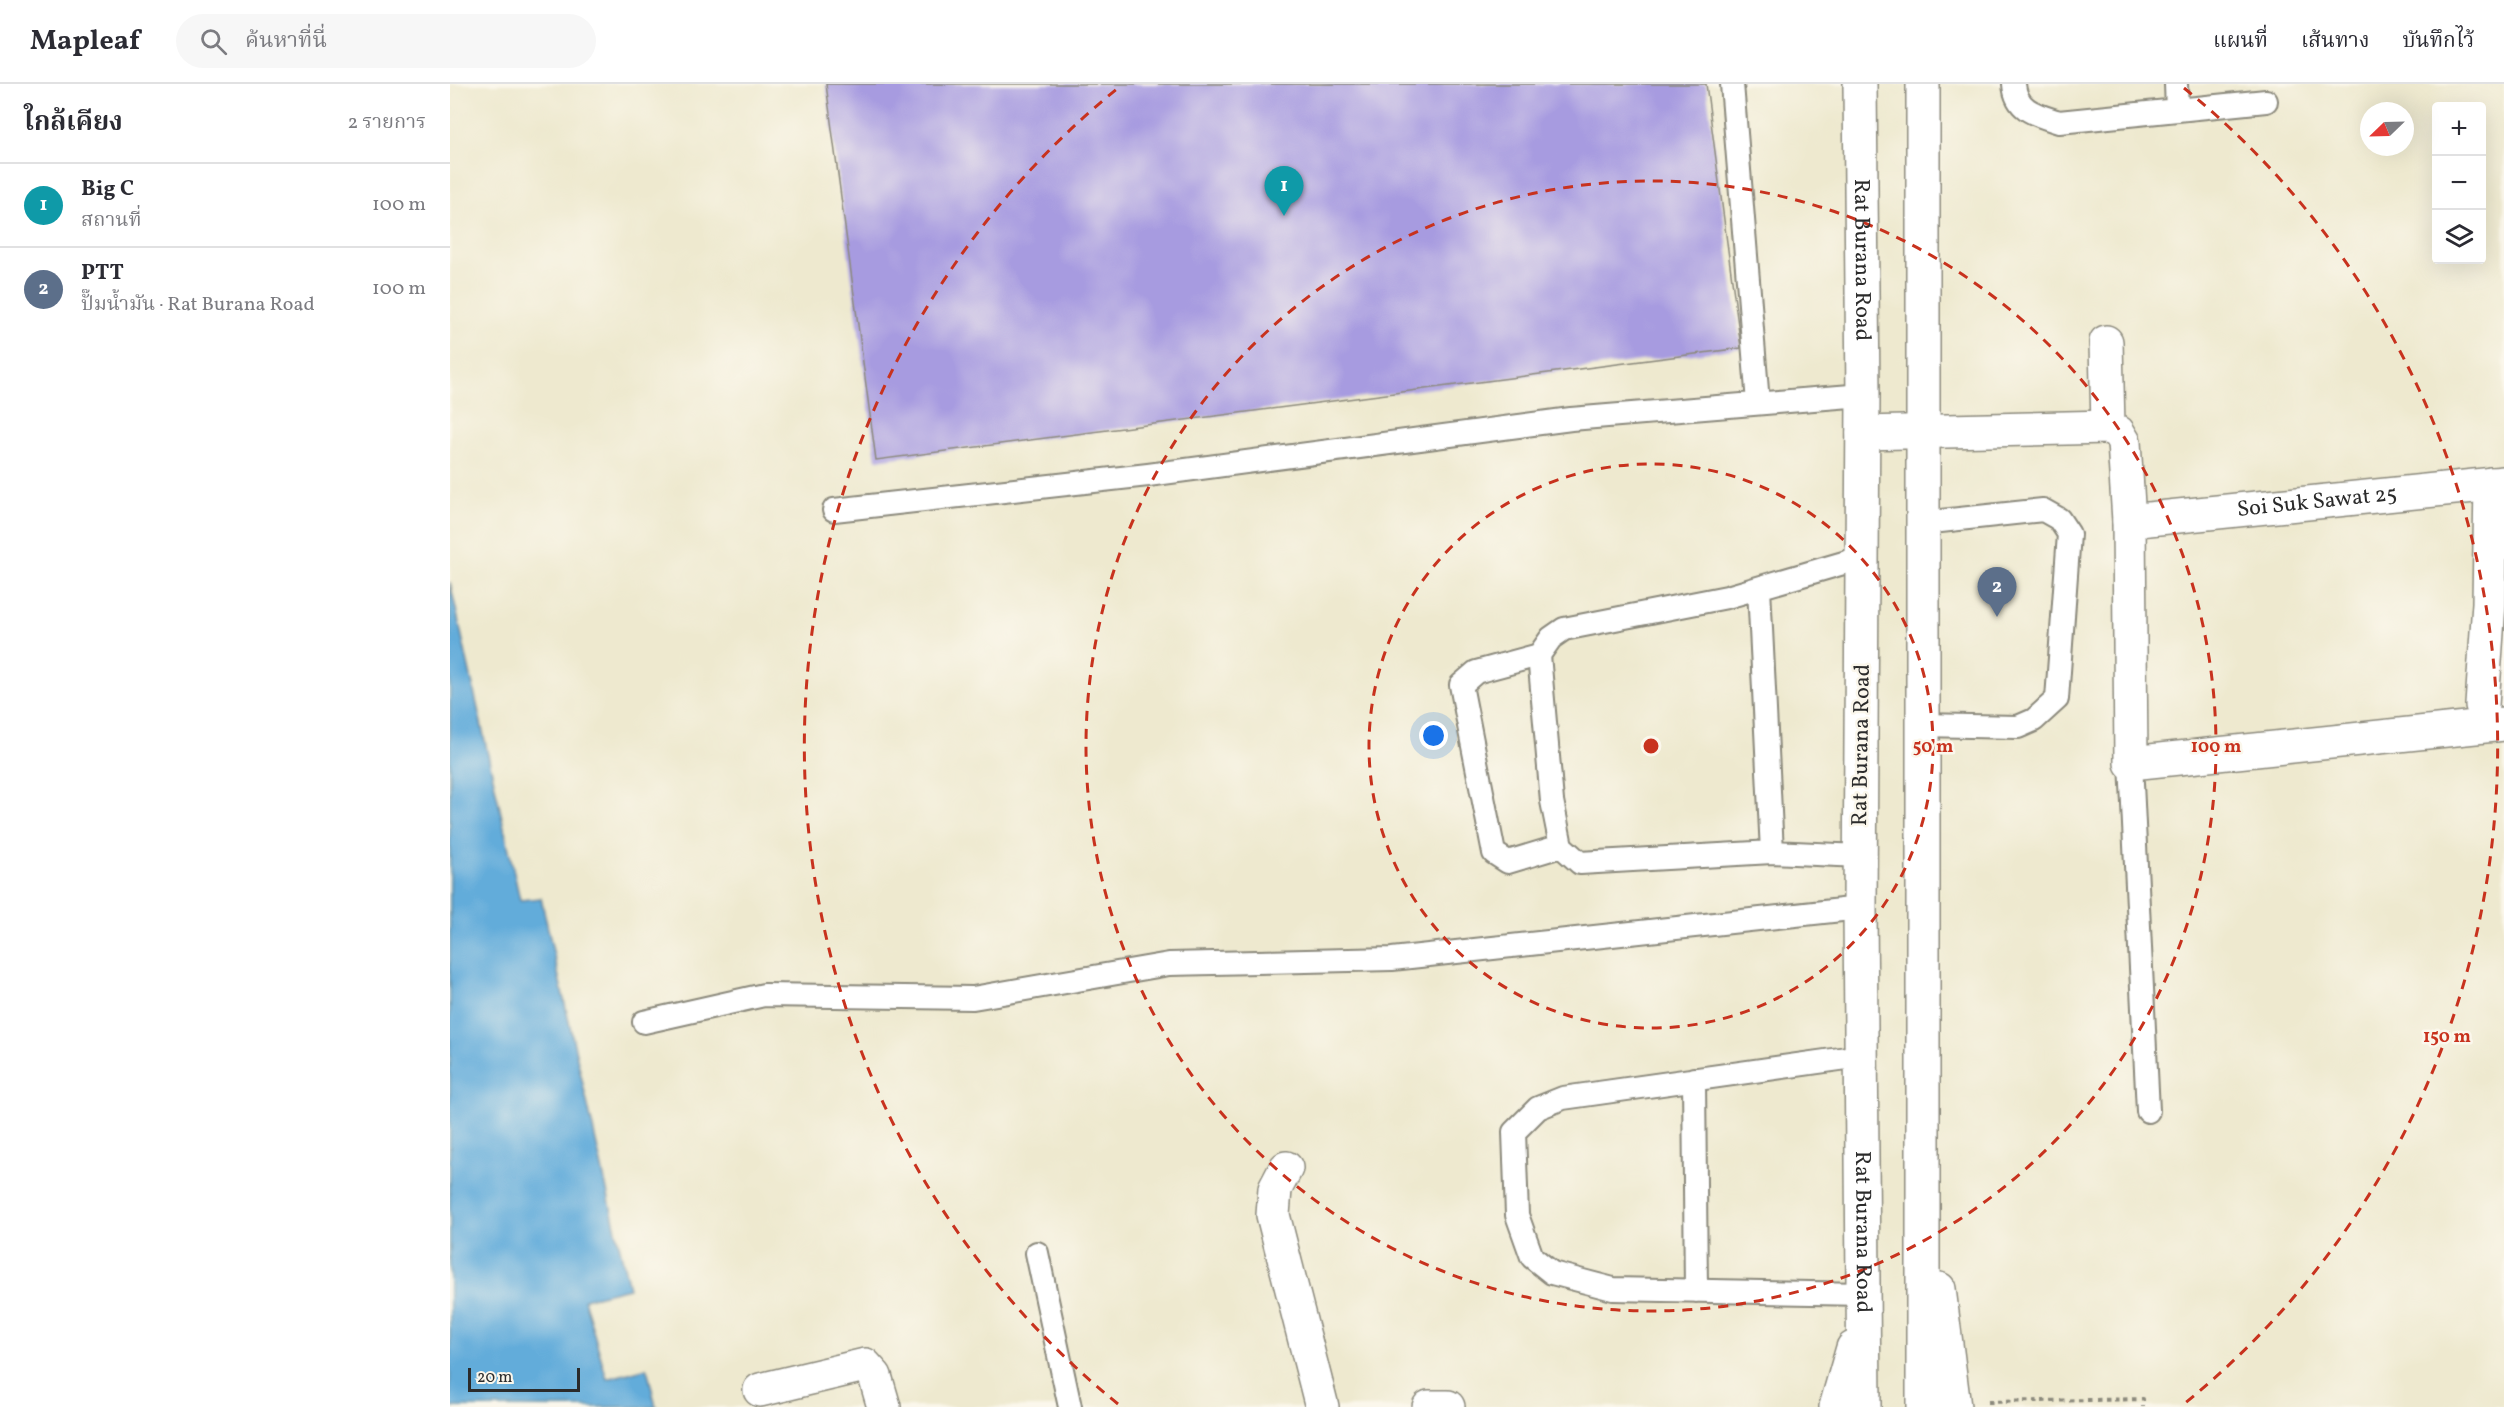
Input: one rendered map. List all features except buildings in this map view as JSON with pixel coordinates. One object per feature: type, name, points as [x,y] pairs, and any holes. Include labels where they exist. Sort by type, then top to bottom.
[{"type":"main road","name":"Rat Burana Road","points":[[1860,84],[1864,557],[1860,856],[1864,1407]]},
{"type":"main road","points":[[1923,84],[1922,1178],[1944,1405]]},
{"type":"main road","points":[[2106,342],[2108,427]]},
{"type":"main road","points":[[1863,433],[2108,427],[2118,432],[2124,442],[2129,521],[2131,763],[2493,714],[2498,483]]},
{"type":"main road","name":"Soi Suk Sawat 25","points":[[2129,521],[2498,483]]},
{"type":"main road","points":[[1286,1168],[1275,1189],[1273,1215],[1322,1407]]},
{"type":"main road","points":[[1836,1407],[1864,1305]]},
{"type":"main road","points":[[760,1389],[865,1365],[875,1376],[884,1407]]},
{"type":"main road","points":[[1429,1407],[1448,1407]]},
{"type":"lane","points":[[1732,84],[1758,403]]},
{"type":"lane","points":[[2014,84],[2015,98],[2027,112],[2059,122],[2266,101]]},
{"type":"lane","points":[[2176,84],[2177,110]]},
{"type":"lane","points":[[834,510],[1148,475],[1571,419],[1863,395]]},
{"type":"lane","points":[[1922,523],[2043,510],[2059,519],[2069,534],[2057,699],[2034,720],[2018,727],[1922,725]]},
{"type":"lane","points":[[1561,846],[1508,862],[1494,854],[1461,686],[1476,672],[1539,655],[1551,638],[1564,629],[1727,597],[1864,557]]},
{"type":"lane","points":[[1759,588],[1772,852]]},
{"type":"lane","points":[[1539,655],[1552,801],[1561,846],[1580,863],[1772,852],[1860,856]]},
{"type":"lane","points":[[2131,763],[2148,1111]]},
{"type":"lane","points":[[644,1022],[764,995],[973,998],[1168,964],[1392,959],[1860,908]]},
{"type":"lane","points":[[1861,1056],[1563,1098],[1538,1108],[1514,1132],[1517,1215],[1532,1257],[1552,1274],[1613,1289],[1696,1291],[1864,1305]]},
{"type":"lane","points":[[1694,1079],[1696,1291]]},
{"type":"lane","points":[[1037,1253],[1070,1407]]},
{"type":"path","points":[[1944,1405],[2142,1399],[2143,1407]]},
{"type":"water","points":[[450,582],[520,900],[541,898],[629,1288],[584,1299],[607,1379],[647,1368],[656,1407],[450,1407]]},
{"type":"place","name":"Big C","points":[[1284,216]]},
{"type":"place","name":"PTT","points":[[1997,617]]}]
